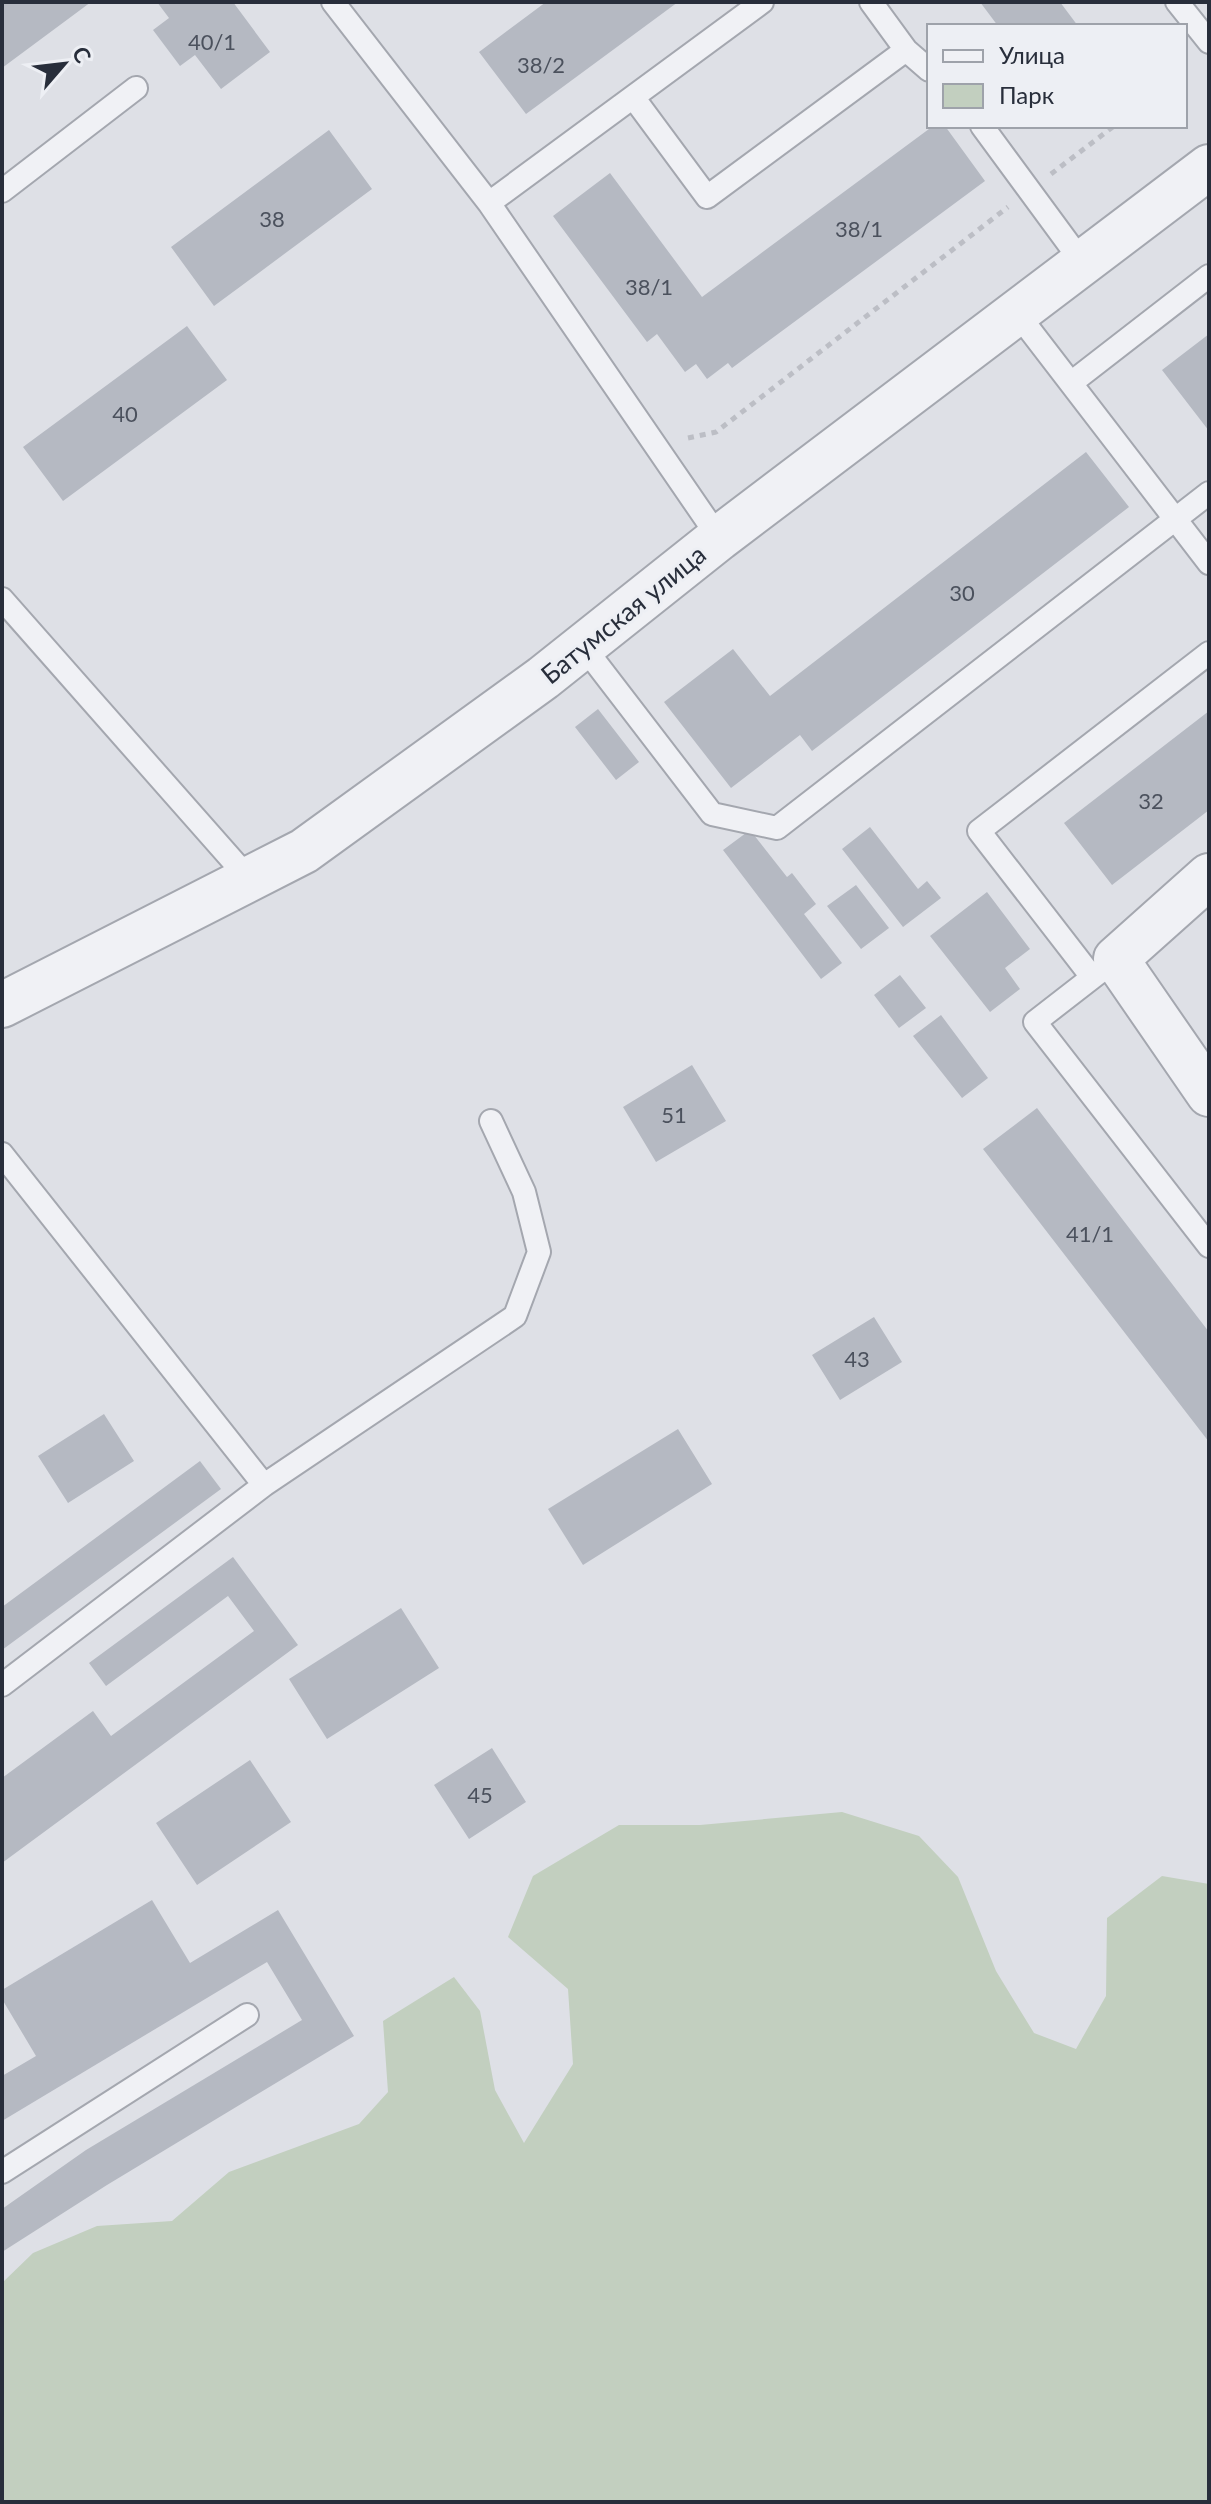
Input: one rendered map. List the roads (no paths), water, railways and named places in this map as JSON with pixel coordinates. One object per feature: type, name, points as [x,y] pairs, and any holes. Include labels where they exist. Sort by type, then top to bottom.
[{"type":"street","name":"Батумская улица","points":[[2,1005],[304,851],[543,678],[719,538],[1209,167]]},
{"type":"street","points":[[1209,876],[1104,968],[1209,1094]]},
{"type":"lane","points":[[333,2],[489,203],[719,538]]},
{"type":"lane","points":[[489,203],[762,2]]},
{"type":"lane","points":[[871,2],[906,50],[927,68]]},
{"type":"lane","points":[[1177,2],[1209,42]]},
{"type":"lane","points":[[633,97],[707,197],[906,50]]},
{"type":"lane","points":[[2,191],[136,88]]},
{"type":"lane","points":[[983,128],[1082,262]]},
{"type":"lane","points":[[1071,383],[1209,276]]},
{"type":"lane","points":[[1016,312],[1209,563]]},
{"type":"lane","points":[[583,646],[712,814],[777,828],[1209,493]]},
{"type":"lane","points":[[2,599],[249,879]]},
{"type":"lane","points":[[1209,653],[979,831],[1104,968],[1035,1022],[1209,1246]]},
{"type":"lane","points":[[2,1685],[264,1485],[515,1316],[539,1252],[524,1192],[491,1121]]},
{"type":"lane","points":[[2,1154],[264,1485]]},
{"type":"lane","points":[[2,2172],[247,2015]]}]
